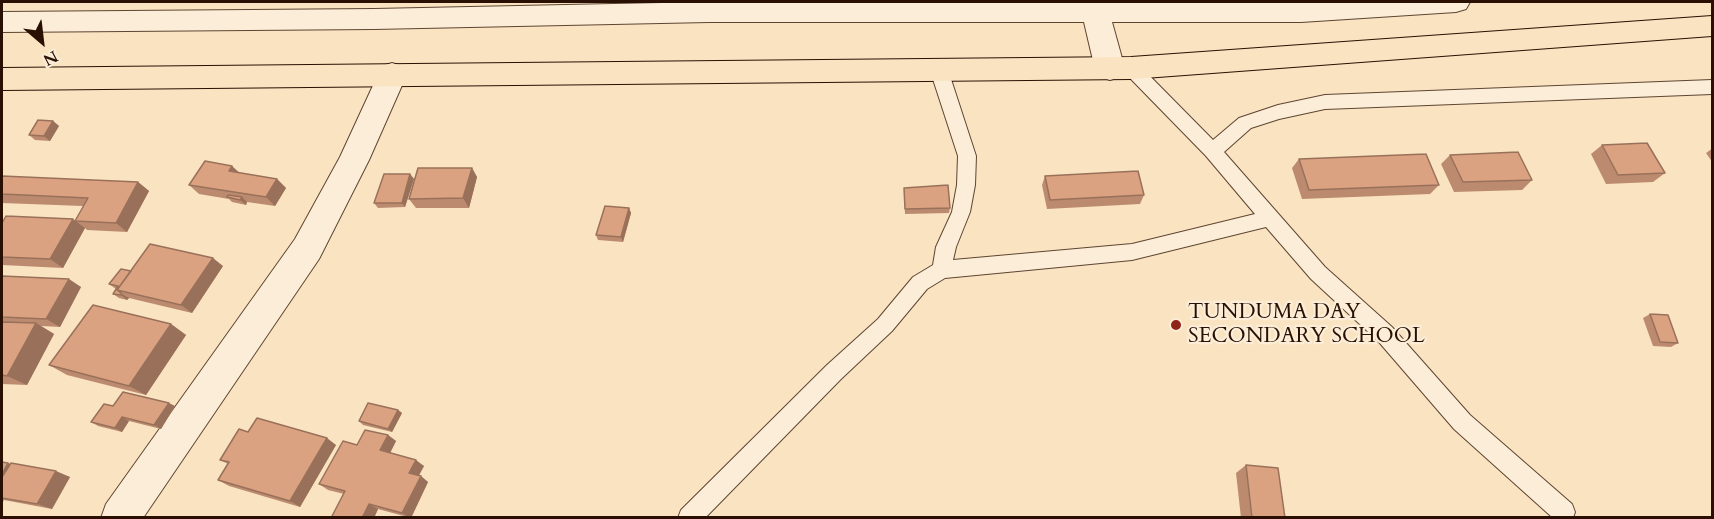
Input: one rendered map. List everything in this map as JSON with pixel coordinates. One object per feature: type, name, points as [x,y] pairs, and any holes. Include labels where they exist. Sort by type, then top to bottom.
[{"type":"highway","points":[[2,79],[1120,69],[1713,26]]},
{"type":"street","points":[[2,22],[374,10],[668,7],[1088,9],[1299,7],[1456,2]]},
{"type":"street","points":[[1088,9],[1120,69]]},
{"type":"street","points":[[120,518],[307,249],[354,160],[392,74]]},
{"type":"lane","points":[[1120,69],[1212,151],[1318,273],[1385,334],[1462,422],[1564,512]]},
{"type":"lane","points":[[939,70],[967,156],[966,186],[961,212],[946,247],[942,270]]},
{"type":"lane","points":[[1212,151],[1245,123],[1278,112],[1325,102],[1713,87]]},
{"type":"lane","points":[[688,518],[809,396],[885,325],[920,283],[942,270],[1132,252],[1270,218]]},
{"type":"building","points":[[38,120],[53,121],[44,136],[29,135]]},
{"type":"building","points":[[1647,143],[1665,173],[1618,175],[1602,145]]},
{"type":"building","points":[[1518,152],[1532,180],[1463,182],[1450,155]]},
{"type":"building","points":[[1426,154],[1439,185],[1309,190],[1299,159]]},
{"type":"building","points":[[205,161],[232,166],[229,171],[277,179],[266,197],[189,185]]},
{"type":"building","points":[[418,168],[472,168],[463,198],[409,199]]},
{"type":"building","points":[[1138,171],[1144,195],[1050,200],[1045,176]]},
{"type":"building","points":[[384,174],[410,174],[402,203],[374,203]]},
{"type":"building","points":[[2,176],[138,182],[116,223],[75,221],[88,198],[2,194]]},
{"type":"building","points":[[948,185],[950,208],[905,209],[904,188]]},
{"type":"building","points":[[228,195],[242,197],[240,200],[227,197]]},
{"type":"building","points":[[605,206],[629,208],[621,237],[596,235]]},
{"type":"building","points":[[6,216],[73,219],[50,259],[2,257],[2,223]]},
{"type":"building","points":[[150,244],[213,258],[181,305],[117,290]]},
{"type":"building","points":[[121,269],[131,271],[117,290],[122,294],[113,294],[118,286],[109,284]]},
{"type":"building","points":[[2,276],[69,279],[46,319],[2,317]]},
{"type":"building","points":[[93,305],[171,324],[129,386],[49,365]]},
{"type":"building","points":[[1650,314],[1668,315],[1678,343],[1660,342]]},
{"type":"building","points":[[2,322],[36,323],[7,376],[2,375]]},
{"type":"building","points":[[123,392],[169,403],[154,425],[122,417],[115,428],[91,422],[104,404],[113,406]]},
{"type":"building","points":[[368,403],[398,410],[388,429],[359,421]]},
{"type":"building","points":[[257,418],[327,438],[290,501],[218,480],[229,462],[220,460],[239,429],[248,432]]},
{"type":"building","points":[[365,430],[388,435],[380,450],[416,460],[409,473],[421,476],[402,513],[369,504],[362,518],[331,518],[345,491],[319,484],[343,441],[357,445]]},
{"type":"building","points":[[2,462],[8,463],[2,474]]},
{"type":"building","points":[[11,463],[56,471],[37,504],[2,498],[2,477]]},
{"type":"building","points":[[1246,465],[1278,468],[1285,518],[1252,518]]},
{"type":"place","name":"TUNDUMA DAY SECONDARY SCHOOL","points":[[1176,325]]}]
